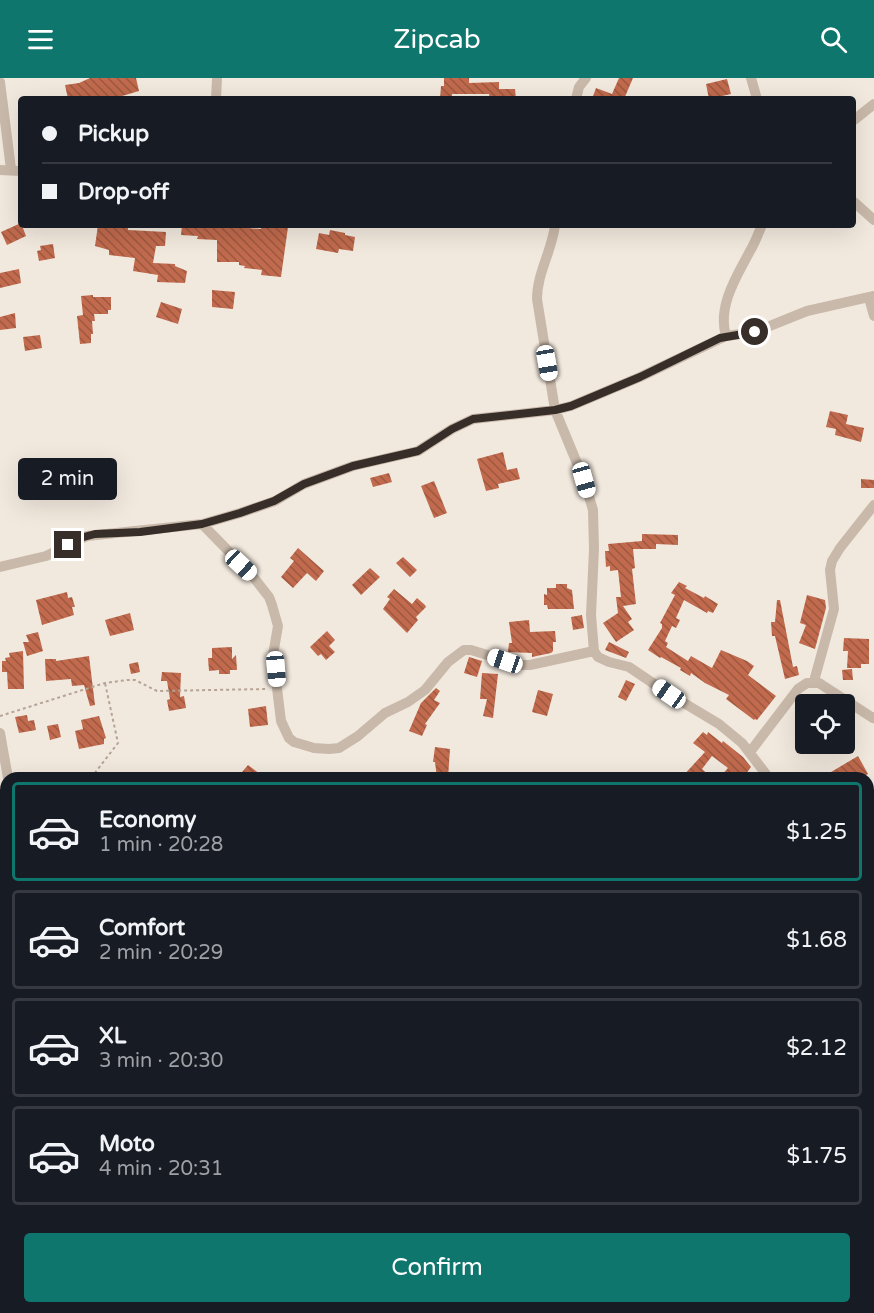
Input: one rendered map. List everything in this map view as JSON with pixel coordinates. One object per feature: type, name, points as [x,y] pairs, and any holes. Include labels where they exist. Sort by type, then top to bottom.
[{"type":"street","points":[[216,96],[217,78]]},
{"type":"street","points":[[577,96],[579,87],[586,78]]},
{"type":"street","points":[[751,78],[756,96]]},
{"type":"street","points":[[0,82],[11,170]]},
{"type":"street","points":[[856,118],[874,104]]},
{"type":"street","points":[[856,204],[874,220]]},
{"type":"street","points":[[555,228],[537,285],[537,299],[555,410],[584,480],[593,510],[591,615],[594,651],[598,657],[633,669],[669,694],[720,724],[742,743],[765,772]]},
{"type":"street","points":[[726,336],[723,325],[727,301],[743,262],[761,228]]},
{"type":"street","points":[[0,567],[46,556],[87,536],[202,524],[274,501],[304,484],[353,466],[418,451],[452,429],[473,419],[555,410],[571,406],[640,377],[726,336],[755,332],[807,311],[871,297],[874,316]]},
{"type":"street","points":[[814,681],[832,617],[834,603],[830,570],[832,561],[874,505]]},
{"type":"street","points":[[202,524],[251,574],[269,597],[278,626],[273,655],[281,721],[289,738],[314,748],[339,748],[358,736],[385,713],[408,702],[425,690],[448,662],[464,651],[480,652],[520,665],[530,665],[594,651]]},
{"type":"street","points":[[750,752],[798,689],[814,681],[874,717]]},
{"type":"street","points":[[0,733],[7,772]]},
{"type":"path","points":[[0,716],[105,683],[135,680],[157,691],[278,689]]},
{"type":"path","points":[[96,772],[118,742],[105,683]]},
{"type":"building","points":[[90,78],[136,78],[139,91],[122,96],[67,96],[65,85],[79,83]]},
{"type":"building","points":[[444,78],[469,78],[469,83],[499,82],[499,89],[515,89],[516,96],[452,94],[452,96],[440,96],[441,86],[444,86]]},
{"type":"building","points":[[619,78],[633,78],[625,96],[593,96],[596,88],[612,94]]},
{"type":"building","points":[[727,79],[731,94],[708,96],[706,84]]},
{"type":"building","points":[[18,224],[18,228],[23,228],[26,236],[7,245],[1,232]]},
{"type":"building","points":[[98,228],[166,232],[165,246],[156,246],[153,263],[175,264],[187,271],[185,283],[157,282],[158,275],[133,271],[135,258],[109,255],[109,250],[95,246]]},
{"type":"building","points":[[182,228],[288,228],[281,277],[261,275],[262,270],[244,268],[245,266],[239,265],[239,262],[217,262],[217,240],[181,235]]},
{"type":"building","points":[[330,230],[355,237],[353,251],[339,249],[338,253],[316,249],[319,233],[329,235]]},
{"type":"building","points":[[53,244],[55,258],[39,261],[37,251],[41,250],[40,246]]},
{"type":"building","points":[[19,269],[21,283],[0,288],[0,273]]},
{"type":"building","points":[[212,290],[235,292],[233,309],[212,307]]},
{"type":"building","points":[[93,295],[93,297],[111,297],[111,310],[108,310],[108,314],[94,314],[91,343],[80,344],[77,316],[83,315],[81,296]]},
{"type":"building","points":[[161,302],[182,309],[178,324],[156,317]]},
{"type":"building","points":[[15,313],[16,328],[0,330],[0,317]]},
{"type":"building","points":[[40,335],[42,348],[25,351],[23,337]]},
{"type":"building","points":[[830,411],[848,415],[846,424],[864,428],[861,442],[835,435],[836,429],[826,427]]},
{"type":"building","points":[[503,452],[507,470],[517,468],[520,479],[498,484],[499,488],[486,491],[477,459]]},
{"type":"building","points":[[389,473],[392,482],[373,487],[370,478]]},
{"type":"building","points":[[861,479],[874,480],[874,488],[861,488]]},
{"type":"building","points":[[434,481],[447,513],[434,518],[421,486]]},
{"type":"building","points":[[642,534],[678,535],[678,545],[656,544],[656,549],[633,549],[635,568],[632,569],[636,604],[623,606],[632,619],[628,622],[634,630],[616,642],[603,623],[618,613],[616,597],[621,597],[618,570],[610,571],[610,566],[606,567],[605,551],[609,551],[608,544],[642,541]]},
{"type":"building","points":[[298,548],[324,571],[316,581],[307,573],[293,588],[281,577],[294,561],[290,558]]},
{"type":"building","points":[[403,557],[417,570],[410,577],[396,563]]},
{"type":"building","points":[[370,568],[380,577],[361,595],[352,585]]},
{"type":"building","points":[[679,582],[687,586],[685,588],[718,604],[713,613],[708,611],[707,613],[684,600],[676,618],[680,620],[676,628],[672,626],[665,641],[668,643],[666,647],[688,661],[691,656],[712,668],[721,650],[754,666],[748,675],[776,696],[757,720],[726,699],[729,695],[691,673],[690,676],[680,670],[681,668],[648,650],[662,628],[660,623],[675,595],[671,593]]},
{"type":"building","points":[[556,584],[567,584],[567,588],[572,590],[574,609],[548,609],[547,605],[544,605],[544,594],[547,595],[547,588],[556,588]]},
{"type":"building","points":[[394,589],[412,604],[417,598],[426,607],[416,617],[418,620],[407,633],[383,609],[390,599],[387,597]]},
{"type":"building","points":[[67,592],[68,598],[72,597],[75,607],[72,607],[74,615],[42,625],[36,600]]},
{"type":"building","points":[[807,595],[825,600],[826,608],[815,649],[799,643],[806,625],[800,623]]},
{"type":"building","points":[[777,600],[780,600],[793,667],[797,666],[799,675],[785,679],[775,636],[772,636],[771,622],[775,622]]},
{"type":"building","points":[[130,613],[134,630],[110,636],[105,620]]},
{"type":"building","points":[[582,615],[584,628],[573,630],[571,617]]},
{"type":"building","points":[[529,620],[530,632],[555,631],[556,642],[553,642],[551,653],[532,657],[532,653],[508,652],[509,643],[512,643],[509,622]]},
{"type":"building","points":[[327,631],[335,640],[329,646],[335,652],[326,660],[321,654],[318,656],[310,647]]},
{"type":"building","points":[[38,632],[43,651],[27,656],[23,642],[29,642],[26,635]]},
{"type":"building","points":[[844,638],[869,639],[869,664],[861,664],[861,668],[847,668],[848,651],[843,651]]},
{"type":"building","points":[[609,642],[629,652],[626,658],[605,650]]},
{"type":"building","points":[[232,647],[232,659],[236,655],[237,670],[230,670],[230,674],[219,674],[219,670],[209,671],[208,658],[212,658],[212,648]]},
{"type":"building","points":[[23,651],[24,689],[8,689],[7,672],[2,672],[2,661],[10,657],[9,653]]},
{"type":"building","points":[[89,656],[95,705],[90,706],[84,685],[72,686],[71,679],[46,681],[45,659],[56,659],[56,661]]},
{"type":"building","points":[[469,657],[482,661],[477,677],[464,673]]},
{"type":"building","points":[[138,662],[140,672],[131,674],[129,664]]},
{"type":"building","points":[[852,669],[853,680],[843,680],[842,670]]},
{"type":"building","points":[[162,672],[181,673],[180,697],[184,696],[186,708],[169,711],[167,681],[161,681]]},
{"type":"building","points":[[482,673],[498,674],[493,718],[483,716],[487,699],[480,699]]},
{"type":"building","points":[[626,680],[635,684],[626,701],[618,697]]},
{"type":"building","points":[[436,688],[440,691],[434,700],[440,703],[425,724],[427,725],[422,736],[409,731],[421,703]]},
{"type":"building","points":[[538,690],[553,694],[547,716],[532,712]]},
{"type":"building","points":[[266,706],[268,725],[250,727],[248,709]]},
{"type":"building","points":[[27,715],[28,721],[34,720],[36,730],[19,733],[15,717]]},
{"type":"building","points":[[99,716],[106,738],[104,744],[79,749],[75,731],[83,729],[81,720]]},
{"type":"building","points":[[58,724],[61,737],[50,740],[47,726]]},
{"type":"building","points":[[703,732],[707,735],[708,732],[743,757],[751,767],[747,772],[724,772],[728,768],[712,756],[702,769],[705,772],[687,772],[705,752],[693,743]]},
{"type":"building","points":[[435,747],[450,749],[448,772],[436,772],[435,762],[433,762]]},
{"type":"building","points":[[858,756],[867,772],[831,772]]},
{"type":"building","points":[[248,765],[257,772],[242,772]]},
{"type":"route","points":[[68,545],[80,538],[95,534],[140,532],[202,524],[240,513],[274,501],[304,484],[353,466],[418,451],[452,429],[473,419],[555,410],[571,406],[640,377],[720,338],[755,332]]}]
